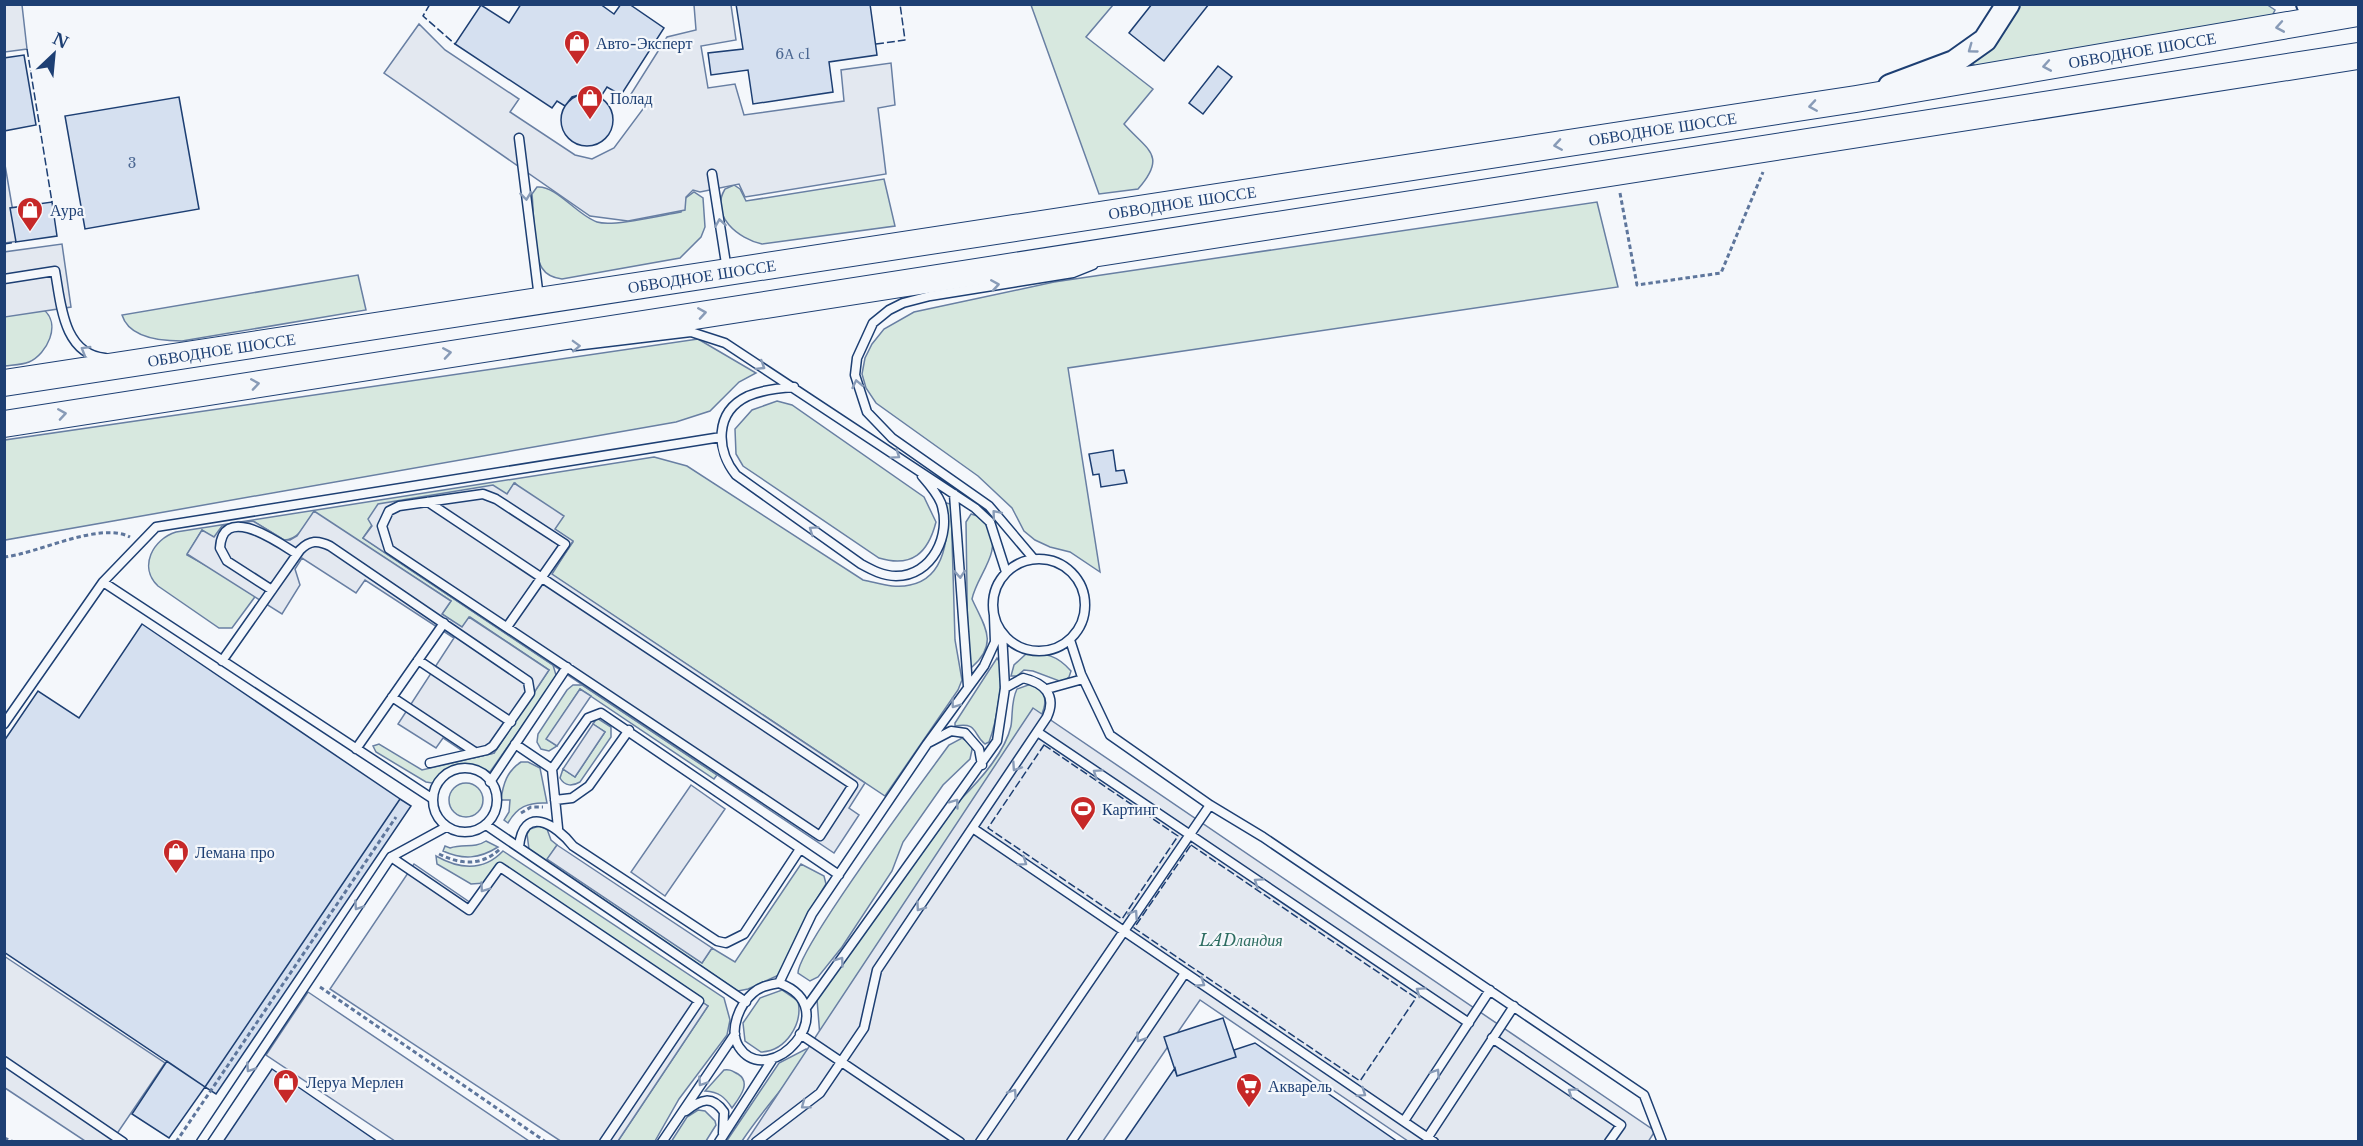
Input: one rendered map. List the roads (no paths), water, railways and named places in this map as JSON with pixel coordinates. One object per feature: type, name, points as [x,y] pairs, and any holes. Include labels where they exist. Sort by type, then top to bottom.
[{"type":"main road","points":[[1856,99],[1954,62],[1985,40],[2008,4]]},
{"type":"main road","points":[[2308,4],[2354,16]]},
{"type":"main road","name":"ОБВОДНОЕ ШОССЕ","points":[[4,383],[1856,99],[2354,16]]},
{"type":"main road","points":[[4,424],[496,345],[1772,151],[2358,56]]},
{"type":"lane","points":[[519,138],[539,302]]},
{"type":"lane","points":[[712,174],[728,273]]},
{"type":"lane","points":[[1033,558],[989,506],[892,438],[867,412],[855,375],[857,358],[873,323],[889,310],[903,303],[930,296],[1073,273],[1139,247]]},
{"type":"lane","points":[[4,279],[55,272],[66,326],[78,347],[100,358],[141,362]]},
{"type":"lane","points":[[496,345],[580,346],[692,332],[725,343],[795,387],[954,494],[990,522],[1006,572]]},
{"type":"lane","points":[[795,387],[748,396],[735,405],[726,418],[721,437],[721,448],[726,463],[736,475],[877,573],[896,576],[913,573],[935,555],[940,544],[944,521],[941,502],[916,469]]},
{"type":"lane","points":[[4,724],[104,582],[156,527],[721,437]]},
{"type":"lane","points":[[428,502],[543,576],[853,785],[820,836],[389,549],[382,526],[389,511],[428,502],[483,494],[496,499],[565,544],[543,576],[507,627]]},
{"type":"lane","points":[[954,494],[968,686]]},
{"type":"lane","points":[[272,590],[227,561],[219,548],[223,534],[244,527],[256,529],[297,554]]},
{"type":"lane","points":[[222,661],[306,543],[321,542],[528,681],[530,693],[493,746],[430,763]]},
{"type":"lane","points":[[779,983],[812,914],[927,744],[984,666],[995,642],[995,593],[1006,572],[1018,563],[1033,558],[1048,559],[1062,564],[1074,573],[1082,585],[1086,600],[1085,615],[1080,628],[1070,640],[1058,648],[1031,651],[1018,646],[1002,633]]},
{"type":"lane","points":[[104,582],[433,799]]},
{"type":"lane","points":[[806,1008],[997,741],[1005,688],[1002,633],[994,616]]},
{"type":"lane","points":[[357,749],[444,623]]},
{"type":"lane","points":[[1070,640],[1083,679],[1110,735],[1210,805],[1263,837],[1644,1095],[1662,1142]]},
{"type":"lane","points":[[418,660],[511,722]]},
{"type":"lane","points":[[490,782],[567,667]]},
{"type":"lane","points":[[756,1142],[820,1094],[864,1028],[877,970],[1039,733],[1051,710],[1052,701],[1047,689],[1035,681],[1023,678],[1013,681],[1005,688]]},
{"type":"lane","points":[[1047,689],[1083,679]]},
{"type":"lane","points":[[392,697],[475,752]]},
{"type":"lane","points":[[558,828],[552,769],[593,714],[609,716],[839,875]]},
{"type":"lane","points":[[555,800],[572,798],[590,786],[629,730]]},
{"type":"lane","points":[[927,744],[951,731],[965,733],[979,749],[982,765]]},
{"type":"lane","points":[[1039,733],[1469,1023]]},
{"type":"lane","points":[[515,744],[552,769]]},
{"type":"lane","points":[[458,769],[478,771],[490,782],[496,796],[496,807],[486,825],[466,832],[446,827],[439,819],[433,799],[440,780],[458,769]]},
{"type":"lane","points":[[980,1142],[1210,805]]},
{"type":"lane","points":[[519,847],[520,836],[525,827],[533,822],[542,821],[558,828],[573,846],[717,941],[726,943],[744,934],[800,849]]},
{"type":"lane","points":[[486,825],[746,1002]]},
{"type":"lane","points":[[201,1142],[391,857],[446,827]]},
{"type":"lane","points":[[974,829],[1431,1139],[1514,1006]]},
{"type":"lane","points":[[391,857],[469,910],[500,867],[699,1001],[604,1142]]},
{"type":"lane","points":[[1071,1142],[1185,973]]},
{"type":"lane","points":[[779,983],[801,995],[806,1008],[806,1023],[800,1034],[785,1053],[772,1060],[762,1061],[742,1051],[736,1042],[735,1034],[739,1013],[753,993],[765,986],[779,983]]},
{"type":"lane","points":[[1404,1121],[1490,990]]},
{"type":"lane","points":[[663,1142],[735,1034]]},
{"type":"lane","points":[[800,1034],[960,1142]]},
{"type":"lane","points":[[1492,1038],[1621,1125],[1609,1142]]},
{"type":"lane","points":[[4,1060],[123,1142]]},
{"type":"lane","points":[[721,1139],[772,1060]]},
{"type":"lane","points":[[679,1117],[699,1101],[708,1099],[718,1103],[724,1112],[721,1139]]},
{"type":"place","name":"Авто-Эксперт","points":[[577,66]]},
{"type":"place","name":"Полад","points":[[590,121]]},
{"type":"place","name":"Аура","points":[[30,233]]},
{"type":"place","name":"Картинг","points":[[1083,832]]},
{"type":"place","name":"Лемана про","points":[[176,875]]},
{"type":"place","name":"Леруа Мерлен","points":[[286,1105]]},
{"type":"place","name":"Акварель","points":[[1249,1109]]},
{"type":"park label","name":"LADландия","points":[[1241,940]]}]
